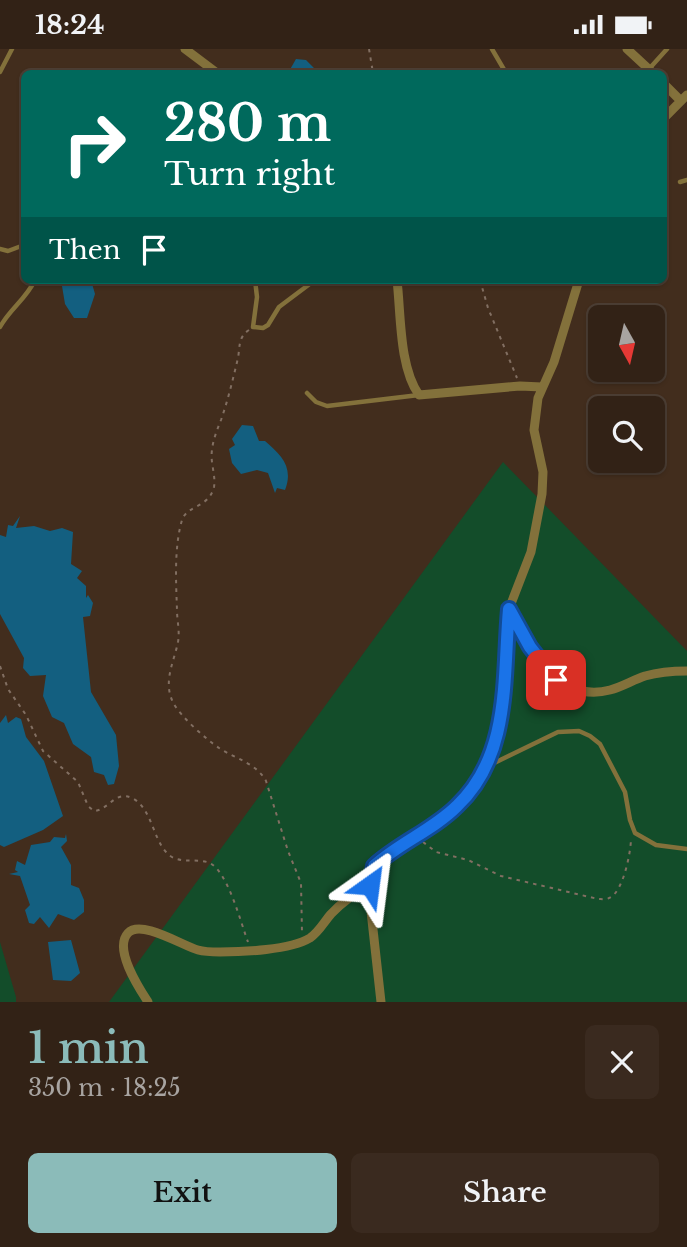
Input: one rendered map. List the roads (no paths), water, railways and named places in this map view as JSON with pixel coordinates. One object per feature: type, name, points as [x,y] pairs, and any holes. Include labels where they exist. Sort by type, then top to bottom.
[{"type":"street","points":[[185,49],[213,70]]},
{"type":"street","points":[[627,49],[650,70]]},
{"type":"street","points":[[667,86],[684,98],[667,115]]},
{"type":"street","points":[[397,284],[405,357],[411,380],[419,395],[520,386],[542,387]]},
{"type":"street","points":[[381,1002],[370,885],[374,866],[457,807],[478,782],[495,745],[500,718],[509,609],[531,552],[542,494],[543,472],[534,430],[538,398],[554,362],[578,284]]},
{"type":"street","points":[[509,609],[530,647],[556,680],[581,692],[611,690],[645,676],[666,671],[687,671]]},
{"type":"street","points":[[148,1002],[128,966],[124,951],[124,941],[131,931],[138,928],[150,930],[199,951],[217,953],[265,949],[302,941],[317,932],[350,896],[370,885]]},
{"type":"lane","points":[[0,72],[12,49]]},
{"type":"lane","points":[[492,49],[504,70]]},
{"type":"lane","points":[[652,70],[667,49]]},
{"type":"lane","points":[[680,182],[687,180]]},
{"type":"lane","points":[[0,249],[8,251],[21,246]]},
{"type":"lane","points":[[0,327],[7,315],[27,296],[33,284]]},
{"type":"lane","points":[[256,284],[253,327],[263,328],[268,325],[279,307],[310,284]]},
{"type":"lane","points":[[307,393],[316,402],[327,406],[419,395]]},
{"type":"lane","points":[[487,767],[558,732],[579,731],[600,744],[625,792],[635,833],[656,845],[687,849]]},
{"type":"water","points":[[296,59],[306,60],[316,70],[290,70]]},
{"type":"water","points":[[62,284],[92,284],[95,294],[87,318],[74,318],[65,304]]},
{"type":"water","points":[[242,425],[253,426],[259,441],[265,441],[281,457],[288,475],[285,490],[277,488],[275,493],[268,473],[257,470],[241,474],[232,463],[229,449],[235,445],[232,439]]},
{"type":"water","points":[[20,516],[16,528],[34,526],[50,531],[62,528],[73,532],[71,564],[82,571],[77,578],[86,586],[86,598],[88,595],[93,603],[90,616],[83,617],[91,692],[116,735],[119,766],[114,784],[108,785],[104,775],[94,772],[91,757],[73,744],[64,723],[52,717],[43,696],[46,675],[30,676],[23,668],[24,658],[0,614],[0,535],[6,537],[8,525],[13,526]]},
{"type":"water","points":[[6,715],[8,723],[16,717],[21,719],[26,737],[44,761],[63,816],[43,830],[4,847],[0,845],[0,723]]},
{"type":"water","points":[[66,834],[67,841],[61,847],[71,865],[71,885],[79,888],[84,900],[84,912],[74,920],[58,914],[49,928],[40,917],[34,924],[29,923],[25,910],[30,905],[20,876],[9,874],[18,872],[15,870],[17,861],[25,865],[31,845],[50,842],[54,837],[65,838]]},
{"type":"water","points":[[71,940],[80,973],[71,981],[53,980],[48,942]]}]
